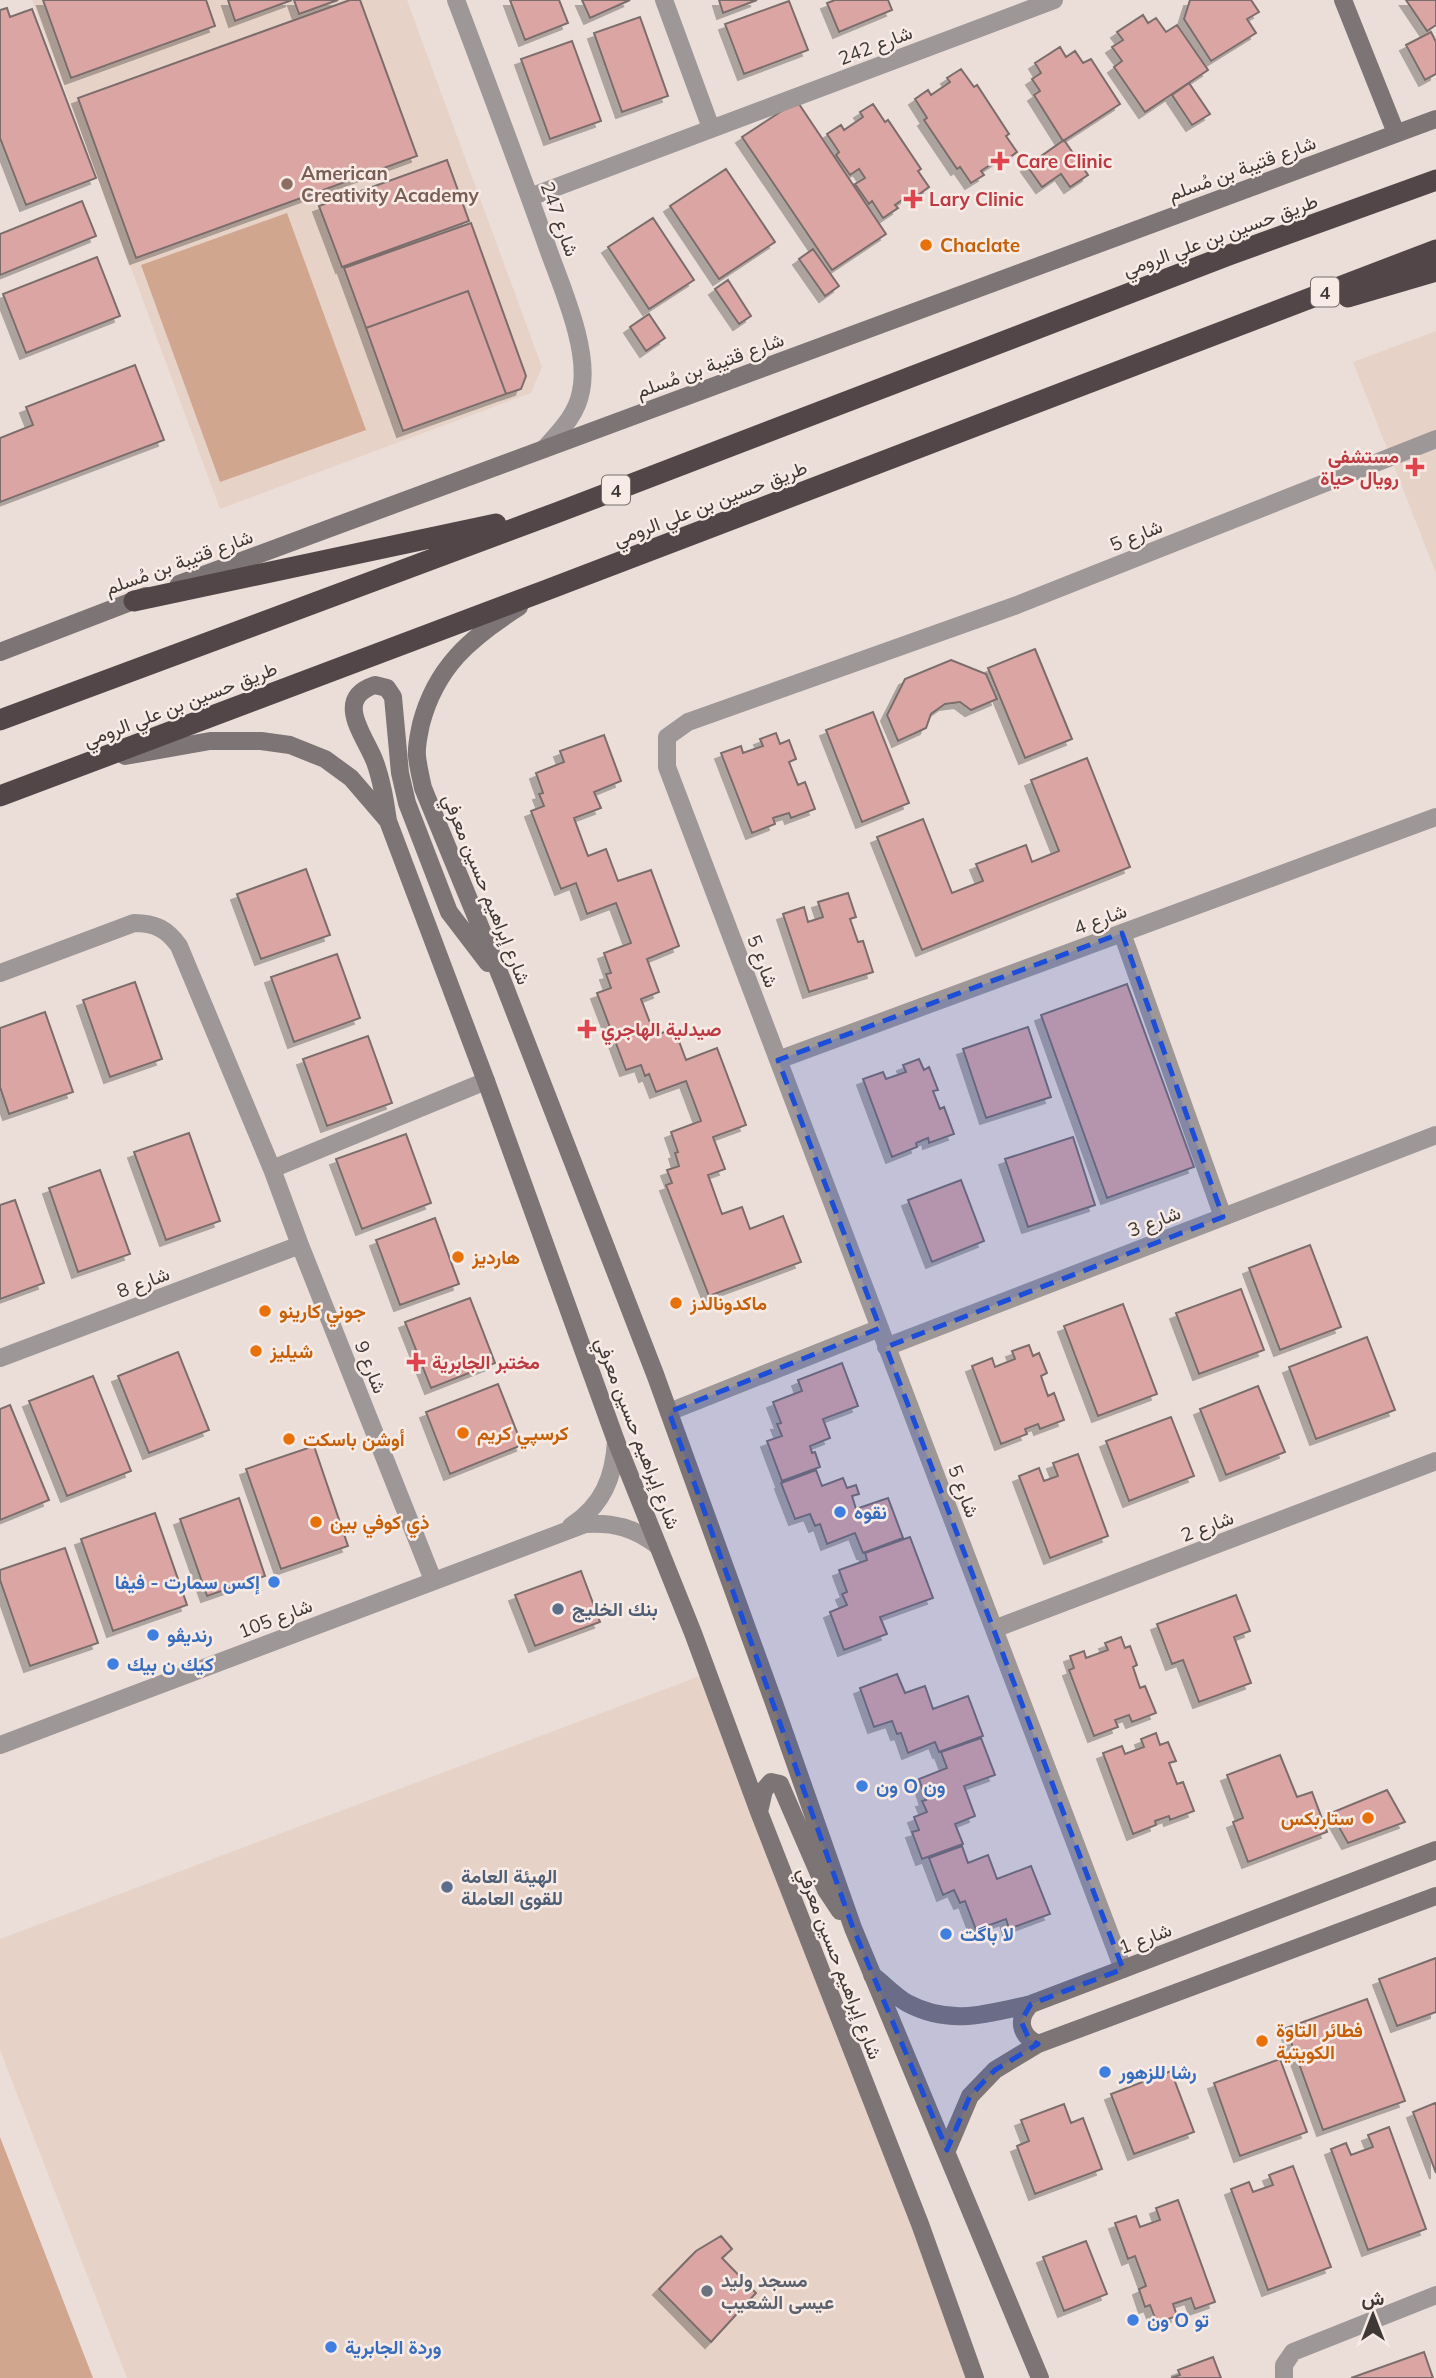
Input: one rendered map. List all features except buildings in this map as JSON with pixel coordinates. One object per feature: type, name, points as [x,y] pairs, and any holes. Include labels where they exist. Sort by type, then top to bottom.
[{"type":"highway","points":[[1230,255],[1436,166]]},
{"type":"highway","name":"طريق حسين بن علي الرومي","points":[[0,720],[556,513],[1230,255],[1436,180]]},
{"type":"highway","name":"طريق حسين بن علي الرومي","points":[[0,796],[544,592],[1436,250]]},
{"type":"highway","points":[[1214,334],[1436,271]]},
{"type":"highway","points":[[134,601],[556,513]]},
{"type":"street","name":"شارع 247","points":[[456,0],[576,327],[583,376],[581,393],[564,427],[544,449]]},
{"type":"street","points":[[664,0],[711,128]]},
{"type":"street","name":"شارع 242","points":[[530,197],[1054,0]]},
{"type":"street","points":[[1343,0],[1396,133]]},
{"type":"street","name":"شارع قتيبة بن مُسلم","points":[[0,652],[1436,119]]},
{"type":"street","name":"شارع 5","points":[[1123,1969],[667,767],[667,737],[688,722],[1017,605],[1436,439]]},
{"type":"street","name":"شارع إبراهيم حسين معرفي","points":[[544,592],[495,622],[465,646],[447,666],[427,700],[417,740],[416,755],[423,788],[503,982],[669,1412],[853,1928],[1040,2378]]},
{"type":"street","points":[[387,821],[383,788],[375,760],[358,728],[354,709],[359,693],[375,685],[387,688],[393,697],[400,773],[407,803],[449,912],[503,982]]},
{"type":"street","name":"شارع إبراهيم حسين معرفي","points":[[77,766],[211,741],[261,740],[290,745],[325,759],[351,778],[387,821],[486,1081],[616,1441],[920,2224],[975,2378]]},
{"type":"street","name":"شارع 4","points":[[778,1060],[1436,817]]},
{"type":"street","name":"شارع 9","points":[[0,973],[124,926],[147,923],[164,929],[179,946],[272,1169],[433,1580]]},
{"type":"street","points":[[1122,933],[1223,1217]]},
{"type":"street","points":[[272,1169],[486,1081]]},
{"type":"street","name":"شارع 3","points":[[886,1347],[1436,1135]]},
{"type":"street","name":"شارع 8","points":[[0,1358],[300,1245]]},
{"type":"street","points":[[669,1412],[880,1328]]},
{"type":"street","name":"شارع 105","points":[[566,1530],[584,1518],[599,1502],[609,1483],[615,1462],[616,1441]]},
{"type":"street","name":"شارع 2","points":[[994,1629],[1436,1461]]},
{"type":"street","name":"شارع 105","points":[[0,1745],[584,1524],[604,1522],[624,1526],[642,1534],[658,1546]]},
{"type":"street","points":[[759,1812],[766,1786],[775,1782],[780,1784],[826,1890],[853,1928]]},
{"type":"street","name":"شارع 1","points":[[871,1974],[907,2003],[948,2018],[979,2016],[1031,2004],[1436,1850]]},
{"type":"street","points":[[947,2151],[970,2096],[995,2070],[1038,2044],[1436,1896]]},
{"type":"street","points":[[1031,2004],[1024,2011],[1021,2021],[1023,2031],[1029,2039],[1038,2044]]},
{"type":"street","points":[[1284,2378],[1284,2365],[1293,2352],[1436,2295]]},
{"type":"highlighted area","points":[[1122,933],[1223,1217],[886,1347],[1123,1969],[1031,2004],[1021,2021],[1029,2039],[1038,2044],[995,2070],[970,2096],[947,2150],[853,1928],[669,1412],[880,1328],[778,1060]]},
{"type":"shaded area","name":"American Creativity Academy","points":[[32,0],[407,0],[542,367],[531,393],[220,509]]},
{"type":"shaded area","points":[[287,213],[366,430],[220,482],[141,265]]},
{"type":"shaded area","name":"مستشفى رويال حياة","points":[[1436,331],[1436,573],[1353,362]]},
{"type":"shaded area","points":[[708,1673],[975,2378],[127,2378],[0,2050],[0,1939]]},
{"type":"shaded area","points":[[0,2137],[93,2378],[0,2378]]},
{"type":"place","name":"Care Clinic","points":[[1000,161]]},
{"type":"place","name":"American Creativity Academy","points":[[287,184]]},
{"type":"place","name":"Lary Clinic","points":[[913,199]]},
{"type":"place","name":"Chaclate","points":[[926,245]]},
{"type":"place","name":"مستشفى رويال حياة","points":[[1415,467]]},
{"type":"place","name":"صيدلية الهاجري","points":[[587,1029]]},
{"type":"place","name":"هارديز","points":[[458,1257]]},
{"type":"place","name":"ماكدونالدز","points":[[676,1303]]},
{"type":"place","name":"جوني كارينو","points":[[265,1311]]},
{"type":"place","name":"شيليز","points":[[256,1351]]},
{"type":"place","name":"مختبر الجابرية","points":[[416,1362]]},
{"type":"place","name":"كرسپي كريم","points":[[463,1433]]},
{"type":"place","name":"أوشن باسكت","points":[[289,1439]]},
{"type":"place","name":"نقوه","points":[[840,1512]]},
{"type":"place","name":"ذي كوفي بين","points":[[316,1522]]},
{"type":"place","name":"إكس سمارت - فيفا","points":[[274,1582]]},
{"type":"place","name":"بنك الخليج","points":[[558,1609]]},
{"type":"place","name":"رنديڤو","points":[[153,1635]]},
{"type":"place","name":"كيك ن بيك","points":[[113,1664]]},
{"type":"place","name":"ون O ون","points":[[862,1786]]},
{"type":"place","name":"ستاربكس","points":[[1368,1818]]},
{"type":"place","name":"الهيئة العامة للقوى العاملة","points":[[447,1887]]},
{"type":"place","name":"لا باگت","points":[[946,1934]]},
{"type":"place","name":"فطائر التاوة الكويتية","points":[[1262,2041]]},
{"type":"place","name":"رشا للزهور","points":[[1105,2072]]},
{"type":"place","name":"مسجد وليد عيسى الشعيب","points":[[707,2291]]},
{"type":"place","name":"ون O تو","points":[[1133,2320]]},
{"type":"place","name":"وردة الجابرية","points":[[331,2347]]}]
